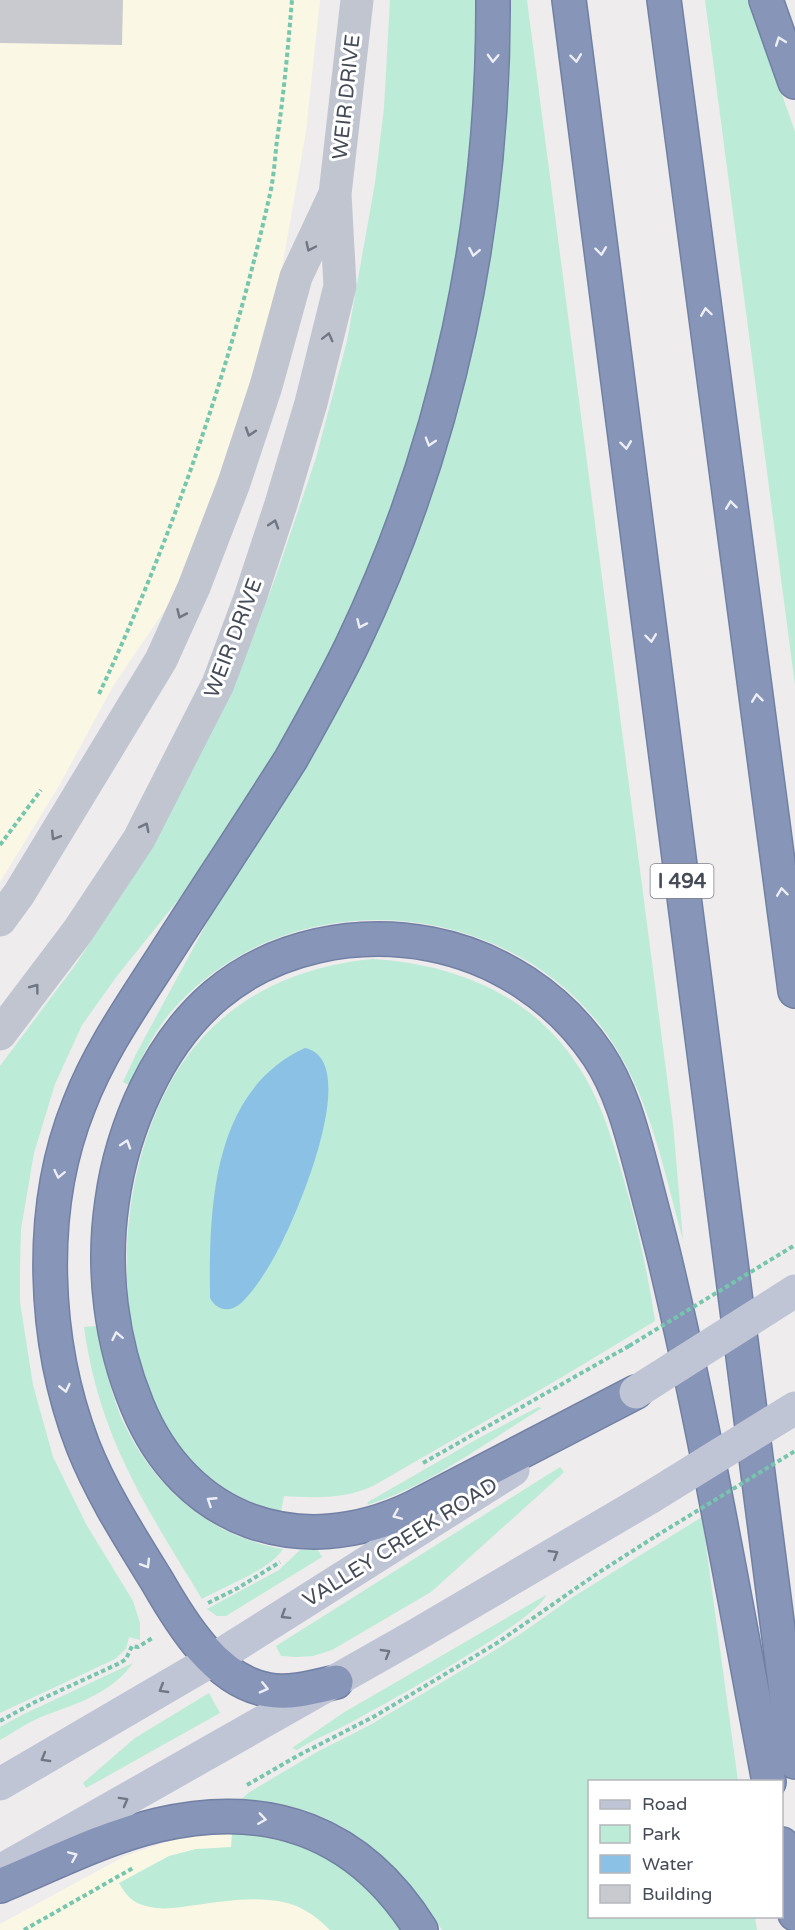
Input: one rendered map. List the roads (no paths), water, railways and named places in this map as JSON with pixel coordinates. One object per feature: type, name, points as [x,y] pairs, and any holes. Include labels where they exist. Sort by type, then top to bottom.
[{"type":"highway","points":[[336,1682],[295,1690],[268,1690],[241,1680],[214,1659],[180,1620],[104,1492],[83,1445],[67,1397],[53,1319],[50,1281],[53,1221],[58,1181],[77,1108],[90,1078],[138,995],[285,768],[310,725],[354,641],[406,515],[435,428],[447,382],[476,244],[489,130],[493,0]]},
{"type":"highway","name":"I 494","points":[[569,0],[795,1762]]},
{"type":"highway","points":[[664,0],[795,991]]},
{"type":"highway","points":[[766,0],[795,82]]},
{"type":"highway","points":[[636,1392],[395,1517],[344,1530],[308,1533],[273,1528],[231,1513],[202,1495],[170,1463],[138,1409],[124,1367],[109,1286],[109,1232],[118,1171],[135,1118],[157,1070],[191,1020],[216,995],[232,983],[249,972],[290,954],[322,944],[382,939],[421,942],[458,950],[507,971],[537,991],[581,1032],[599,1057],[621,1101],[637,1152],[676,1305],[770,1780]]},
{"type":"highway","points":[[0,1886],[105,1842],[158,1825],[208,1817],[262,1819],[309,1830],[332,1841],[363,1861],[391,1888],[421,1930]]},
{"type":"highway","points":[[783,1849],[795,1914]]},
{"type":"main road","name":"VALLEY CREEK ROAD","points":[[0,1784],[214,1659],[795,1291]]},
{"type":"main road","points":[[0,1870],[336,1682],[651,1497],[795,1408]]},
{"type":"street","name":"WEIR DRIVE","points":[[0,1034],[78,931],[139,839],[218,684],[250,598],[311,403],[340,286],[335,194],[357,0]]},
{"type":"street","name":"WEIR DRIVE","points":[[0,920],[20,894],[161,660],[194,587],[234,483],[266,386],[296,277],[335,194]]},
{"type":"water","points":[[305,1048],[321,1058],[328,1079],[327,1106],[312,1169],[291,1223],[264,1274],[240,1304],[232,1309],[219,1308],[210,1298],[210,1263],[215,1191],[222,1156],[233,1123],[250,1093],[274,1067]]}]
